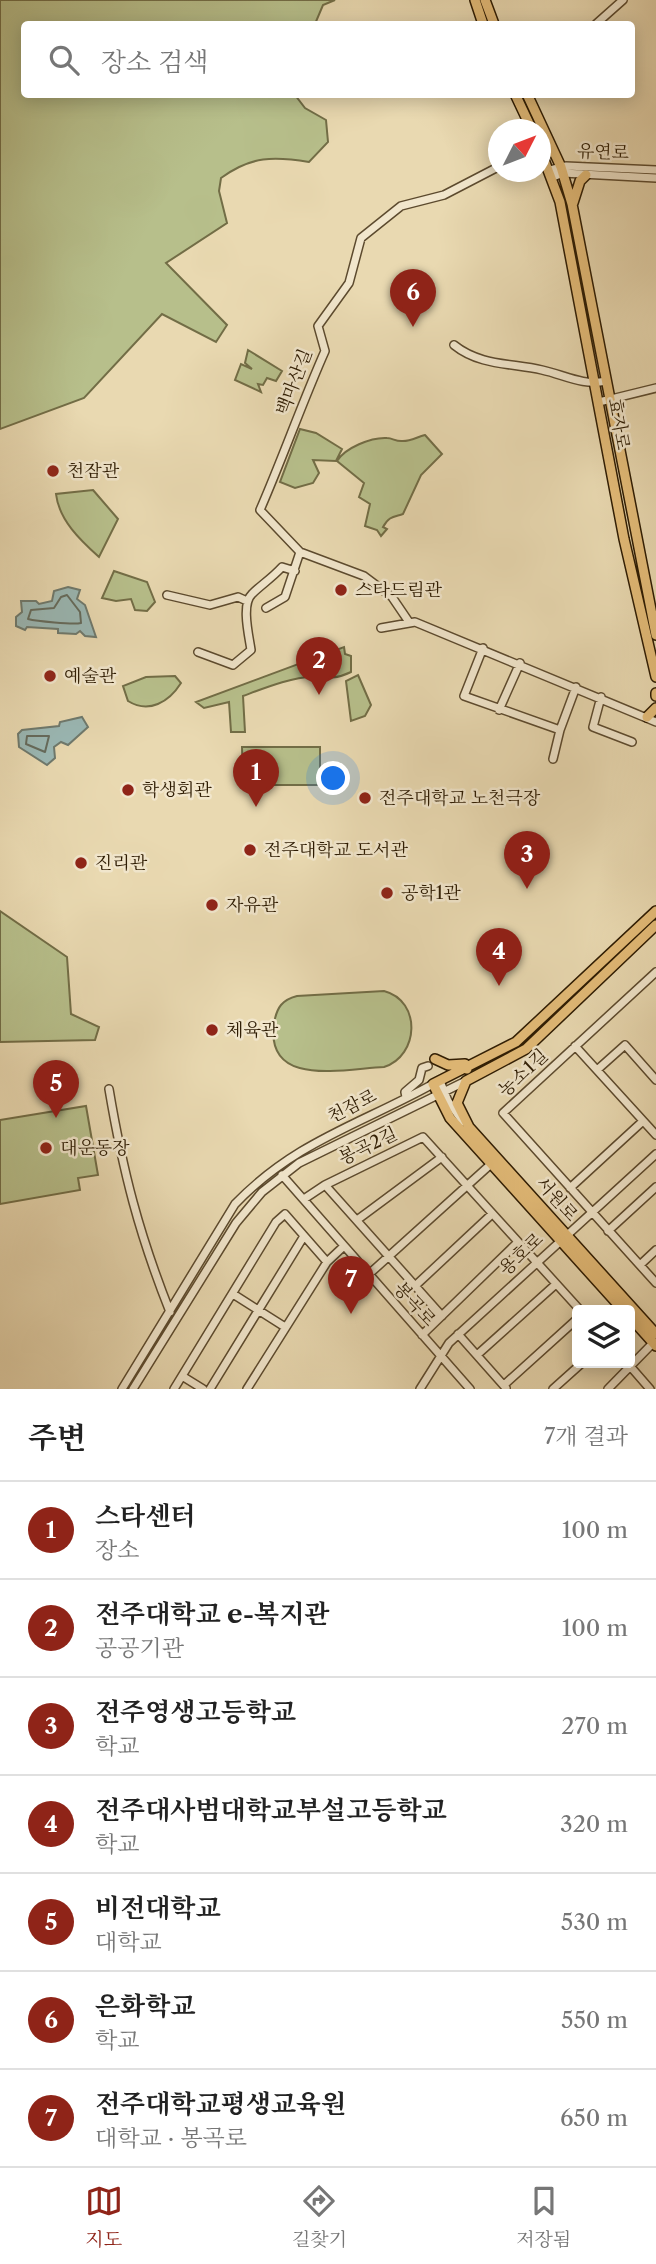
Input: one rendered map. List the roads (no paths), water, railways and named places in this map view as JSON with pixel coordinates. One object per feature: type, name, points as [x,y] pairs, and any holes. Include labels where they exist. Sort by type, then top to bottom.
[{"type":"main road","points":[[475,0],[482,21]]},
{"type":"main road","points":[[485,0],[494,21]]},
{"type":"main road","points":[[517,98],[528,119]]},
{"type":"main road","points":[[529,98],[557,171]]},
{"type":"main road","points":[[551,158],[557,171]]},
{"type":"main road","points":[[551,163],[557,171]]},
{"type":"main road","name":"효자로","points":[[557,171],[572,204],[601,383]]},
{"type":"main road","name":"효자로","points":[[557,171],[656,635]]},
{"type":"main road","points":[[572,204],[580,181],[586,175]]},
{"type":"main road","name":"효자로","points":[[605,401],[634,585],[656,677]]},
{"type":"main road","points":[[651,719],[656,708]]},
{"type":"main road","name":"천잠로","points":[[436,1083],[516,1042],[656,911]]},
{"type":"main road","name":"천잠로","points":[[466,1081],[526,1049],[656,925]]},
{"type":"main road","points":[[432,1063],[465,1064],[467,1069]]},
{"type":"main road","points":[[466,1081],[457,1103],[469,1127]]},
{"type":"main road","name":"서원로","points":[[436,1083],[450,1118],[491,1164],[563,1236],[619,1305]]},
{"type":"main road","name":"서원로","points":[[469,1127],[655,1341]]},
{"type":"main road","points":[[635,1322],[655,1341]]},
{"type":"street","points":[[599,21],[622,0]]},
{"type":"street","name":"유연로","points":[[557,171],[656,170]]},
{"type":"street","name":"유연로","points":[[557,171],[656,178]]},
{"type":"street","name":"백마산길","points":[[409,622],[392,597],[364,576],[300,552],[260,510],[281,465],[302,404],[325,351],[318,326],[349,284],[361,239],[401,206],[444,195],[488,173]]},
{"type":"street","points":[[454,345],[463,353],[490,362],[543,370],[585,384],[601,383]]},
{"type":"street","points":[[605,401],[656,388]]},
{"type":"street","points":[[266,608],[285,597],[300,552]]},
{"type":"street","points":[[247,601],[282,567],[295,571]]},
{"type":"street","points":[[167,595],[210,605],[239,597],[247,601]]},
{"type":"street","points":[[198,652],[233,665],[251,650],[247,601]]},
{"type":"street","points":[[381,628],[409,622],[483,648],[651,719]]},
{"type":"street","points":[[483,648],[464,696],[560,730]]},
{"type":"street","points":[[499,710],[520,663]]},
{"type":"street","points":[[553,759],[560,730],[576,687]]},
{"type":"street","points":[[601,697],[593,727],[632,742]]},
{"type":"street","points":[[656,972],[575,1046],[656,1135]]},
{"type":"street","points":[[597,1070],[625,1045],[656,1080]]},
{"type":"street","name":"농소1길","points":[[575,1046],[503,1113],[656,1283]]},
{"type":"street","points":[[406,1097],[405,1092],[419,1080],[422,1068],[432,1063]]},
{"type":"street","name":"천잠로","points":[[132,1389],[236,1223],[252,1202],[282,1175],[318,1153],[466,1081]]},
{"type":"street","name":"천잠로","points":[[122,1389],[235,1204],[253,1185],[276,1165],[311,1144],[436,1083]]},
{"type":"street","points":[[109,1089],[123,1171],[135,1216],[170,1312]]},
{"type":"street","name":"서원로","points":[[441,1094],[469,1127]]},
{"type":"street","points":[[570,1188],[608,1152],[656,1119]]},
{"type":"street","name":"봉곡2길","points":[[304,1199],[325,1185],[423,1137],[575,1305]]},
{"type":"street","name":"용호로","points":[[420,1389],[440,1356],[458,1334],[656,1154]]},
{"type":"street","points":[[357,1220],[442,1157]]},
{"type":"street","points":[[368,1275],[491,1164]]},
{"type":"street","name":"봉곡로","points":[[282,1175],[470,1389]]},
{"type":"street","points":[[325,1185],[442,1316]]},
{"type":"street","points":[[608,1231],[656,1186]]},
{"type":"street","points":[[174,1389],[276,1222],[285,1214],[327,1262]]},
{"type":"street","points":[[415,1286],[492,1214]]},
{"type":"street","points":[[210,1389],[304,1236]]},
{"type":"street","points":[[422,1335],[517,1243]]},
{"type":"street","points":[[247,1389],[327,1262],[344,1246]]},
{"type":"street","points":[[640,1265],[656,1250]]},
{"type":"street","points":[[477,1355],[556,1284]]},
{"type":"street","points":[[233,1294],[285,1327]]},
{"type":"street","points":[[458,1334],[505,1387],[572,1324]]},
{"type":"street","points":[[635,1359],[655,1341]]},
{"type":"street","points":[[553,1389],[576,1368]]},
{"type":"street","points":[[608,1389],[626,1368]]},
{"type":"street","points":[[632,1368],[650,1389]]},
{"type":"street","points":[[182,1376],[203,1389]]},
{"type":"water","points":[[68,587],[80,590],[77,599],[85,605],[96,637],[85,636],[80,631],[76,634],[58,633],[58,629],[27,627],[25,630],[16,626],[16,617],[22,612],[21,601],[36,601],[39,604],[52,601],[54,591]]},
{"type":"water","points":[[82,717],[88,727],[68,745],[61,742],[54,747],[55,758],[47,765],[19,747],[18,734],[22,730],[59,726],[60,722]]},
{"type":"place","name":"은화학교","points":[[413,327]]},
{"type":"place","name":"천잠관","points":[[53,471]]},
{"type":"place","name":"스타드림관","points":[[341,590]]},
{"type":"place","name":"예술관","points":[[50,676]]},
{"type":"place","name":"전주대학교 e-복지관","points":[[319,695]]},
{"type":"place","name":"학생회관","points":[[128,790]]},
{"type":"place","name":"전주대학교 노천극장","points":[[365,798]]},
{"type":"place","name":"스타센터","points":[[256,807]]},
{"type":"place","name":"전주대학교 도서관","points":[[250,850]]},
{"type":"place","name":"진리관","points":[[81,863]]},
{"type":"place","name":"전주영생고등학교","points":[[527,889]]},
{"type":"place","name":"공학1관","points":[[387,893]]},
{"type":"place","name":"자유관","points":[[212,905]]},
{"type":"place","name":"전주대사범대학교부설고등학교","points":[[499,986]]},
{"type":"place","name":"체육관","points":[[212,1030]]},
{"type":"place","name":"비전대학교","points":[[56,1118]]},
{"type":"place","name":"대운동장","points":[[46,1148]]},
{"type":"place","name":"전주대학교평생교육원","points":[[351,1314]]}]
